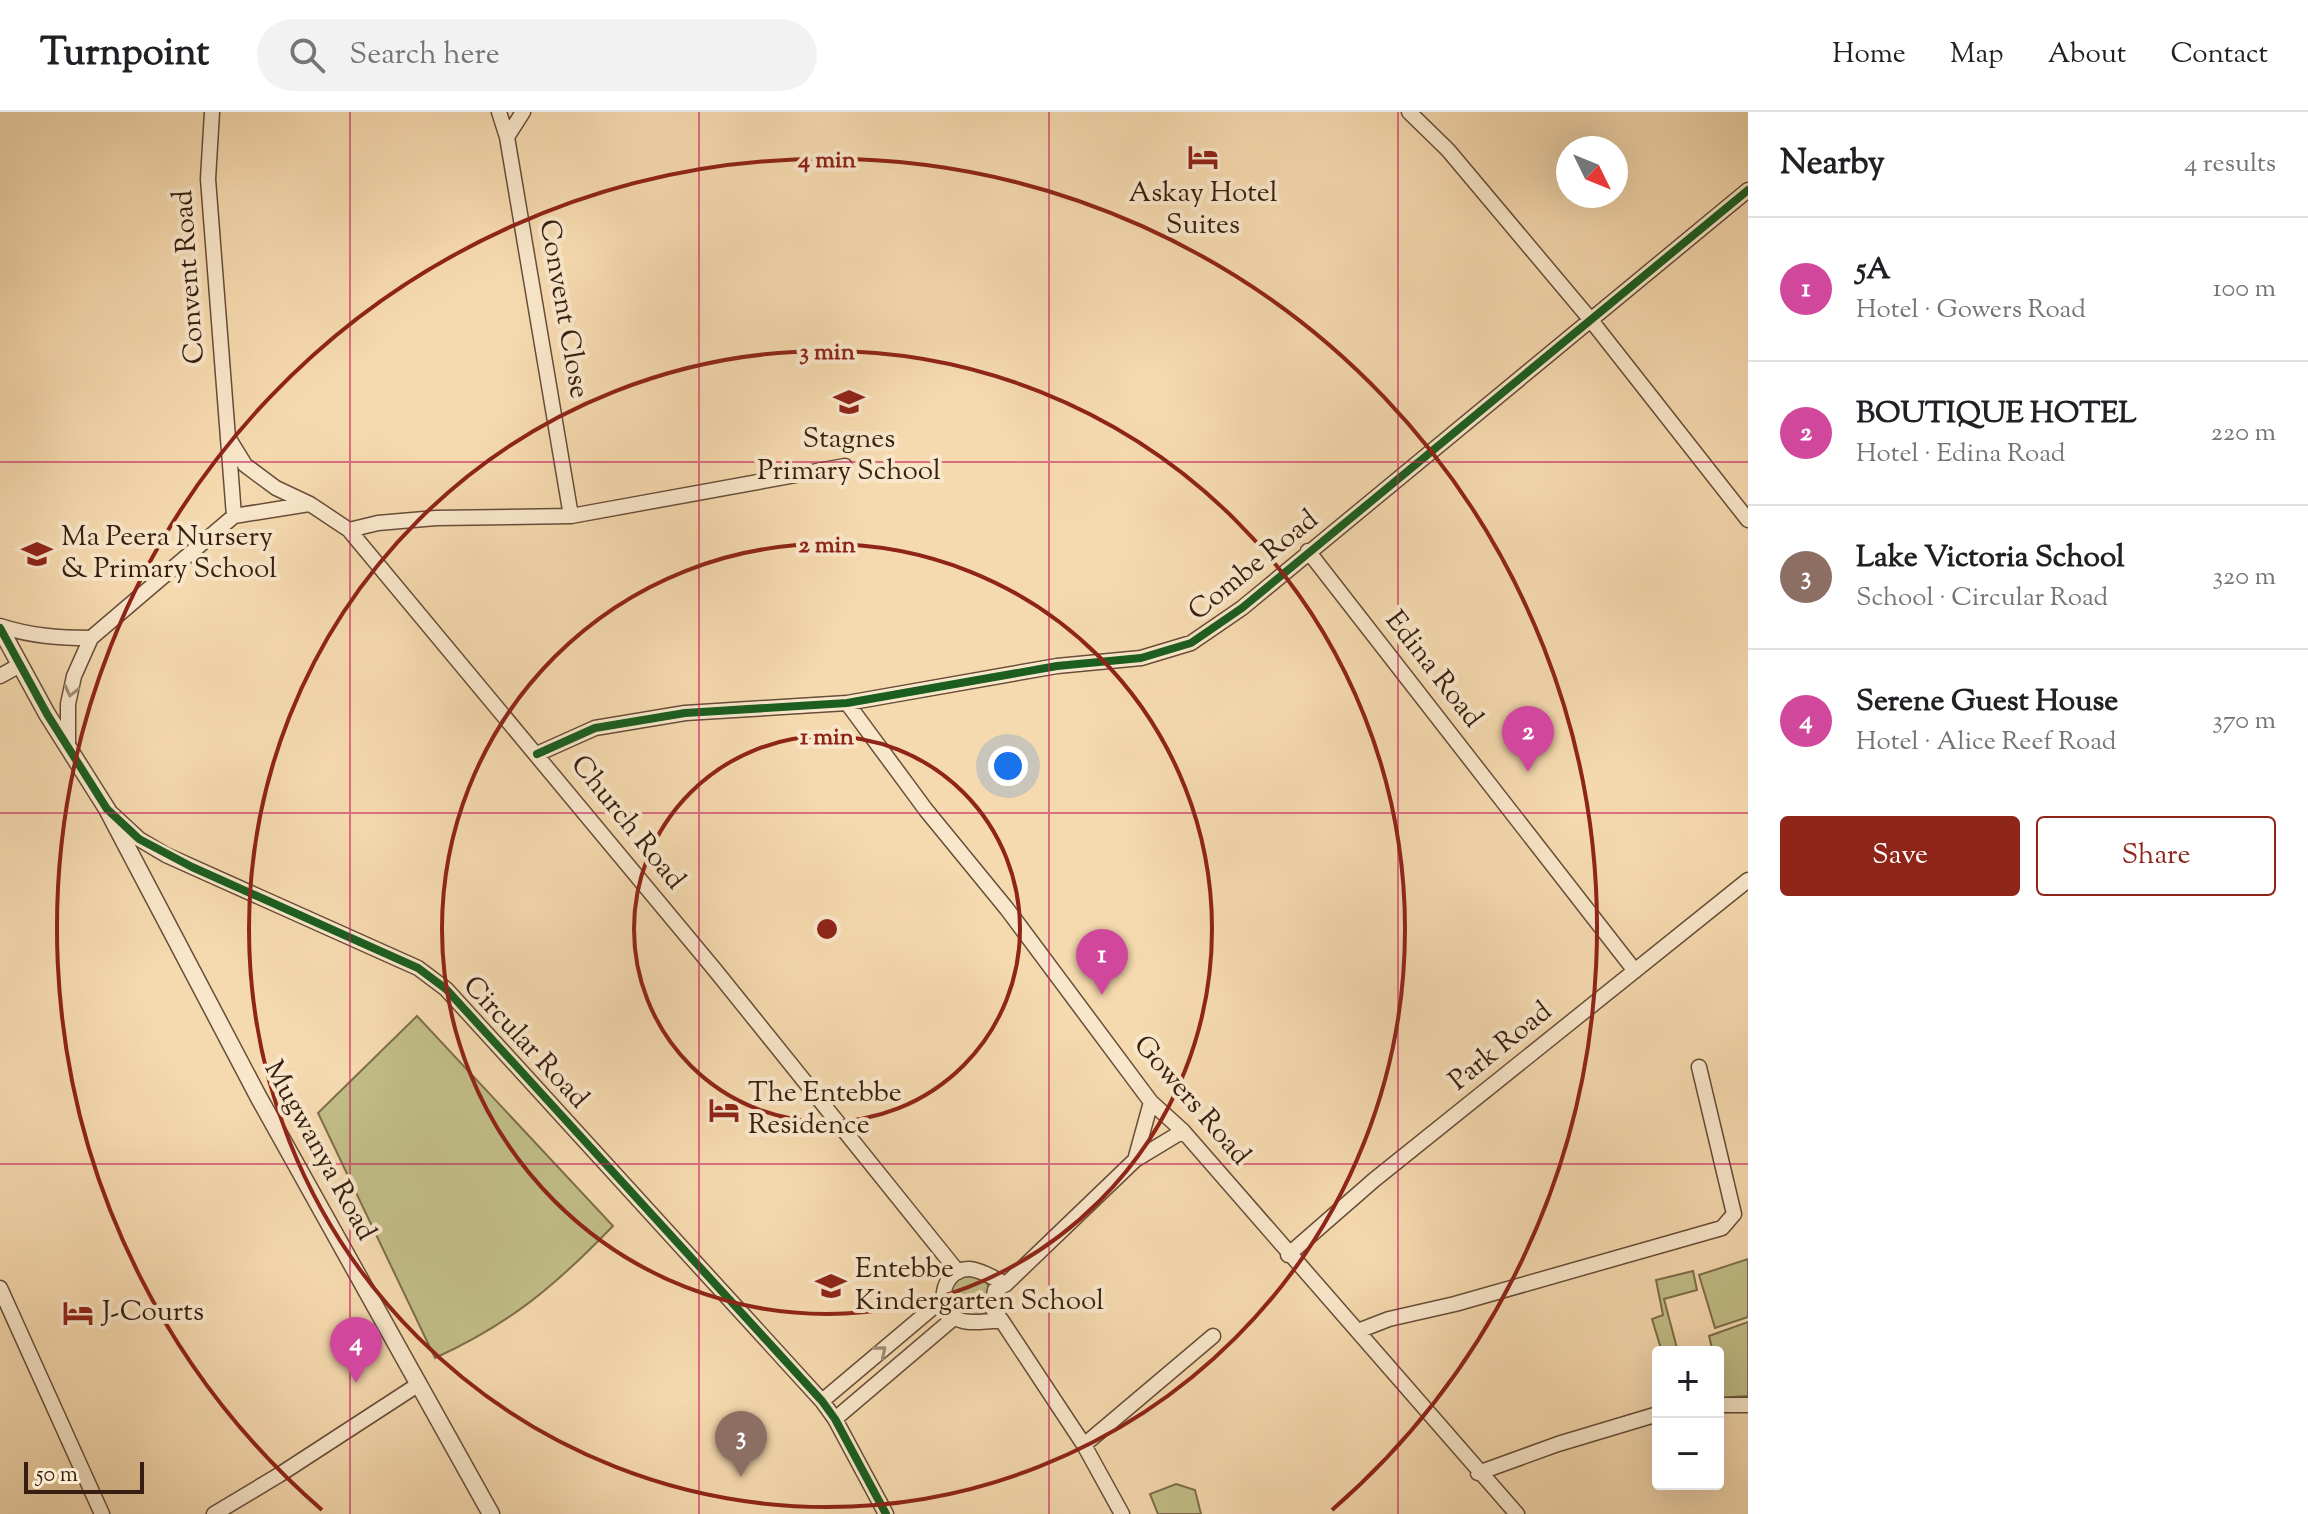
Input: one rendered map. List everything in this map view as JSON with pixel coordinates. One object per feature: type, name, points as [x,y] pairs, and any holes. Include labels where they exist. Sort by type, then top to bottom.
[{"type":"street","name":"Convent Road","points":[[212,112],[208,179],[234,516]]},
{"type":"street","name":"Convent Close","points":[[499,112],[507,137],[571,516]]},
{"type":"street","points":[[507,137],[523,112]]},
{"type":"street","points":[[1409,112],[1448,150],[1590,319],[1748,520]]},
{"type":"street","name":"Combe Road","points":[[537,754],[595,728],[610,725],[685,713],[847,703],[1057,666],[1141,658],[1191,643],[1242,608],[1748,190]]},
{"type":"street","name":"Church Road","points":[[229,439],[245,465],[276,488],[310,504],[349,530],[537,754],[958,1272]]},
{"type":"street","points":[[349,530],[378,523],[436,518],[571,516],[845,466]]},
{"type":"street","points":[[68,747],[68,704],[74,676],[91,638],[234,516],[310,504]]},
{"type":"street","name":"Edina Road","points":[[1308,551],[1635,971]]},
{"type":"street","points":[[0,627],[52,638],[91,638]]},
{"type":"street","name":"Circular Road","points":[[0,627],[107,809],[139,839],[166,855],[418,968],[446,989],[822,1401],[835,1419],[886,1514]]},
{"type":"street","points":[[0,676],[20,665]]},
{"type":"street","name":"Gowers Road","points":[[847,703],[926,810],[1007,909],[1151,1102],[1183,1131],[1478,1473],[1517,1514]]},
{"type":"street","name":"Mugwanya Road","points":[[107,809],[259,1098],[491,1514]]},
{"type":"street","name":"Park Road","points":[[1288,1255],[1374,1180],[1748,880]]},
{"type":"street","points":[[1358,1331],[1389,1319],[1455,1304],[1722,1228],[1734,1214],[1699,1067]]},
{"type":"street","points":[[1135,1160],[1151,1102]]},
{"type":"street","points":[[1122,1514],[1084,1445],[992,1308],[995,1290],[1006,1284],[1135,1160],[1183,1131]]},
{"type":"street","points":[[1002,1321],[971,1322],[955,1317],[949,1313],[943,1299],[946,1284],[958,1272],[973,1269],[1006,1284]]},
{"type":"street","points":[[0,1288],[102,1514]]},
{"type":"street","points":[[822,1401],[943,1299]]},
{"type":"street","points":[[835,1419],[955,1317]]},
{"type":"street","points":[[1084,1445],[1213,1336]]},
{"type":"street","points":[[214,1514],[419,1384]]},
{"type":"street","points":[[1724,1405],[1748,1405]]},
{"type":"street","points":[[1478,1473],[1558,1444],[1652,1416]]},
{"type":"shaded area","points":[[417,1016],[613,1226],[572,1267],[531,1301],[486,1331],[435,1358],[318,1113]]},
{"type":"shaded area","points":[[1748,1259],[1748,1317],[1715,1328],[1699,1275]]},
{"type":"shaded area","points":[[1693,1271],[1697,1290],[1664,1299],[1676,1346],[1660,1346],[1652,1319],[1663,1315],[1656,1280]]},
{"type":"shaded area","points":[[970,1275],[985,1281],[991,1296],[985,1311],[970,1317],[955,1311],[949,1296],[955,1281]]},
{"type":"shaded area","points":[[1748,1322],[1748,1396],[1724,1398],[1724,1346],[1712,1346],[1709,1336]]},
{"type":"shaded area","points":[[1176,1484],[1195,1490],[1201,1514],[1158,1514],[1150,1494]]},
{"type":"cycle path","points":[[537,754],[595,728],[685,713],[847,703],[1057,666],[1141,658],[1191,643],[1242,608],[1748,190]]},
{"type":"cycle path","points":[[0,628],[47,714],[107,809],[139,839],[192,867],[418,968],[446,989],[822,1401],[835,1419],[886,1514]]},
{"type":"place","name":"Askay Hotel Suites","points":[[1203,157]]},
{"type":"place","name":"Stagnes Primary School","points":[[849,402]]},
{"type":"place","name":"Ma Peera Nursery & Primary School","points":[[37,554]]},
{"type":"place","name":"BOUTIQUE HOTEL","points":[[1528,772]]},
{"type":"place","name":"5A","points":[[1102,995]]},
{"type":"place","name":"The Entebbe Residence","points":[[724,1110]]},
{"type":"place","name":"Entebbe Kindergarten School","points":[[831,1286]]},
{"type":"place","name":"J-Courts","points":[[78,1313]]},
{"type":"place","name":"Serene Guest House","points":[[356,1383]]},
{"type":"place","name":"Lake Victoria School","points":[[741,1477]]}]
